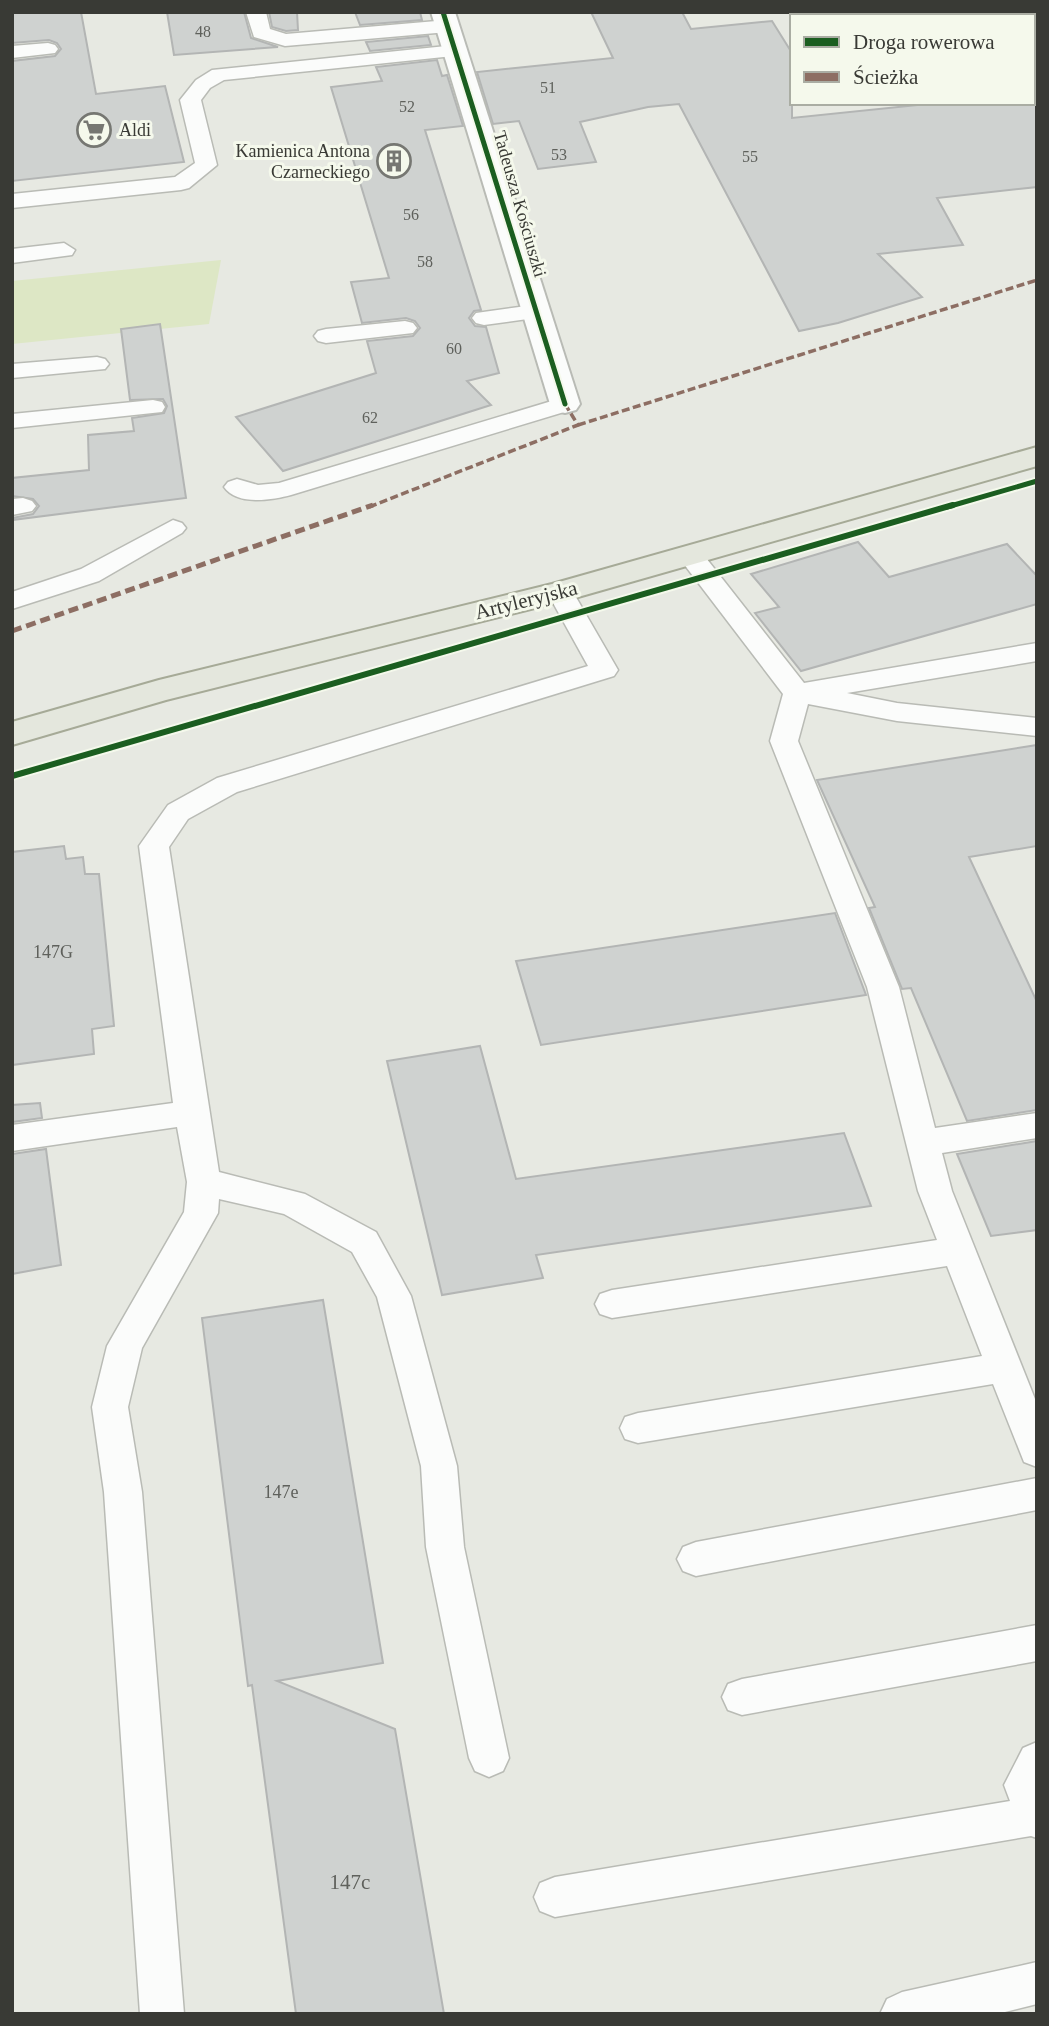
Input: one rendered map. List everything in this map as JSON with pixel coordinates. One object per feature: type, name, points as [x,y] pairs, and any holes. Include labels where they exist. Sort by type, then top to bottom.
[{"type":"main road","name":"Artyleryjska","points":[[12,734],[186,684],[560,592],[1037,456]]},
{"type":"street","name":"Tadeusza Kościuszki","points":[[449,30],[478,115],[534,312],[565,404]]},
{"type":"lane","points":[[256,12],[261,33],[285,40],[449,30]]},
{"type":"lane","points":[[12,201],[181,183],[206,165],[190,100],[202,84],[219,74],[449,30]]},
{"type":"lane","points":[[12,52],[48,49]]},
{"type":"lane","points":[[12,256],[64,250]]},
{"type":"lane","points":[[484,318],[534,312]]},
{"type":"lane","points":[[326,336],[405,328]]},
{"type":"lane","points":[[12,371],[97,364]]},
{"type":"lane","points":[[237,487],[257,494],[282,490],[565,404]]},
{"type":"lane","points":[[12,421],[153,407]]},
{"type":"lane","points":[[12,601],[90,575],[173,528]]},
{"type":"lane","points":[[690,555],[797,693],[897,712],[1037,727]]},
{"type":"lane","points":[[162,2014],[123,1492],[110,1407],[125,1346],[201,1213],[204,1182],[191,1113],[154,846],[178,812],[227,785],[604,670],[560,592]]},
{"type":"lane","points":[[797,693],[1037,652]]},
{"type":"lane","points":[[797,693],[783,741],[883,987],[935,1191],[1037,1451]]},
{"type":"lane","points":[[12,1138],[191,1113]]},
{"type":"lane","points":[[923,1143],[1037,1125]]},
{"type":"lane","points":[[204,1182],[293,1203],[365,1242],[394,1296],[439,1466],[445,1547],[489,1758]]},
{"type":"lane","points":[[612,1304],[958,1251]]},
{"type":"lane","points":[[638,1428],[1004,1367]]},
{"type":"lane","points":[[696,1559],[1037,1494]]},
{"type":"lane","points":[[742,1697],[1037,1643]]},
{"type":"lane","points":[[555,1897],[1036,1817],[1024,1785],[1037,1761]]},
{"type":"lane","points":[[902,2014],[1037,1983]]},
{"type":"green space","points":[[221,260],[209,324],[12,344],[12,281]]},
{"type":"building","name":"Aldi","points":[[12,12],[81,12],[96,94],[165,86],[184,162],[12,181],[12,61],[55,56],[61,49],[57,43],[49,40],[12,43]]},
{"type":"building","points":[[167,12],[244,12],[251,38],[278,47],[174,55]]},
{"type":"building","points":[[269,12],[297,12],[298,30],[286,31],[272,27]]},
{"type":"building","points":[[355,12],[420,12],[422,20],[360,25]]},
{"type":"building","points":[[591,12],[682,12],[691,29],[772,21],[790,50],[792,118],[918,105],[1037,103],[1037,187],[937,198],[963,245],[878,254],[922,297],[838,323],[799,331],[679,104],[648,107],[580,122],[596,162],[538,169],[519,121],[493,124],[477,72],[613,58]]},
{"type":"building","points":[[428,36],[431,45],[370,51],[366,42]]},
{"type":"building","points":[[437,60],[442,76],[447,75],[463,126],[425,130],[481,310],[474,311],[469,318],[475,326],[486,327],[499,373],[467,381],[491,405],[283,471],[236,417],[376,373],[367,341],[413,336],[420,328],[415,321],[406,318],[362,323],[351,282],[389,278],[331,87],[382,81],[376,67]]},
{"type":"building","points":[[160,324],[186,498],[12,520],[33,514],[39,506],[33,499],[12,496],[12,478],[89,470],[88,435],[134,431],[132,418],[164,413],[167,406],[163,399],[130,400],[121,329]]},
{"type":"building","points":[[858,542],[889,577],[1007,544],[1037,576],[1037,604],[801,671],[755,613],[779,607],[751,574]]},
{"type":"building","points":[[1037,745],[1037,846],[969,857],[1037,1002],[1037,1110],[967,1121],[911,988],[902,989],[869,908],[875,907],[817,780]]},
{"type":"building","points":[[64,846],[66,859],[83,857],[85,874],[99,874],[114,1026],[92,1029],[94,1054],[12,1065],[12,852]]},
{"type":"building","points":[[835,913],[866,995],[541,1045],[516,961]]},
{"type":"building","points":[[480,1046],[516,1179],[844,1133],[871,1206],[536,1255],[543,1278],[442,1295],[387,1061]]},
{"type":"building","points":[[40,1103],[42,1118],[12,1122],[12,1105]]},
{"type":"building","points":[[1037,1141],[1037,1230],[991,1236],[957,1154]]},
{"type":"building","points":[[46,1149],[61,1265],[12,1274],[12,1154]]},
{"type":"building","points":[[323,1300],[383,1663],[277,1681],[395,1729],[444,2014],[296,2014],[252,1685],[248,1686],[202,1318]]},
{"type":"marked path","points":[[578,425],[1037,280]]},
{"type":"marked path","points":[[12,631],[335,520],[578,425],[565,404]]},
{"type":"cycle path","points":[[443,12],[565,404]]},
{"type":"cycle path","points":[[12,776],[1037,481]]},
{"type":"place","name":"Aldi","points":[[94,130]]},
{"type":"place","name":"Kamienica Antona Czarneckiego","points":[[394,161]]}]
